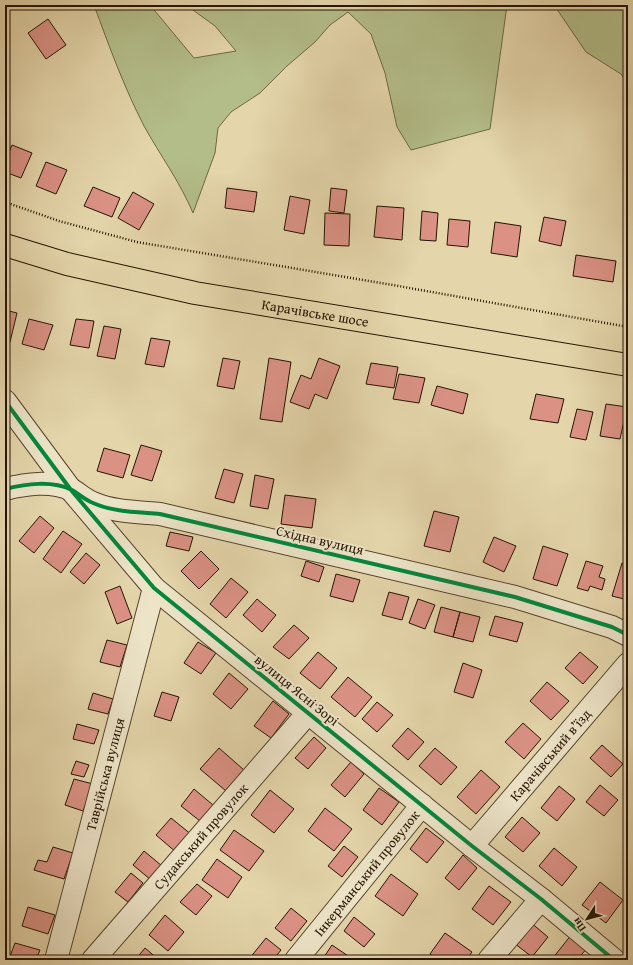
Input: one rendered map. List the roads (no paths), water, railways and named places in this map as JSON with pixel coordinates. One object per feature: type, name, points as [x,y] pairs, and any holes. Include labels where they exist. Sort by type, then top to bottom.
[{"type":"main road","name":"Карачівське шосе","points":[[5,245],[67,264],[195,293],[628,365]]},
{"type":"street","name":"вулиця Ясні Зорі","points":[[5,400],[71,490],[154,588],[614,960]]},
{"type":"street","name":"Східна вулиця","points":[[5,489],[21,485],[48,484],[71,490],[92,503],[116,510],[160,514],[515,597],[612,628],[628,635]]},
{"type":"street","name":"Таврійська вулиця","points":[[56,960],[154,588]]},
{"type":"street","name":"Карачівський в’їзд","points":[[472,846],[628,664]]},
{"type":"street","name":"Судакський провулок","points":[[93,960],[308,713]]},
{"type":"street","name":"Інкерманський провулок","points":[[296,960],[422,805]]},
{"type":"street","points":[[489,960],[540,899]]}]
